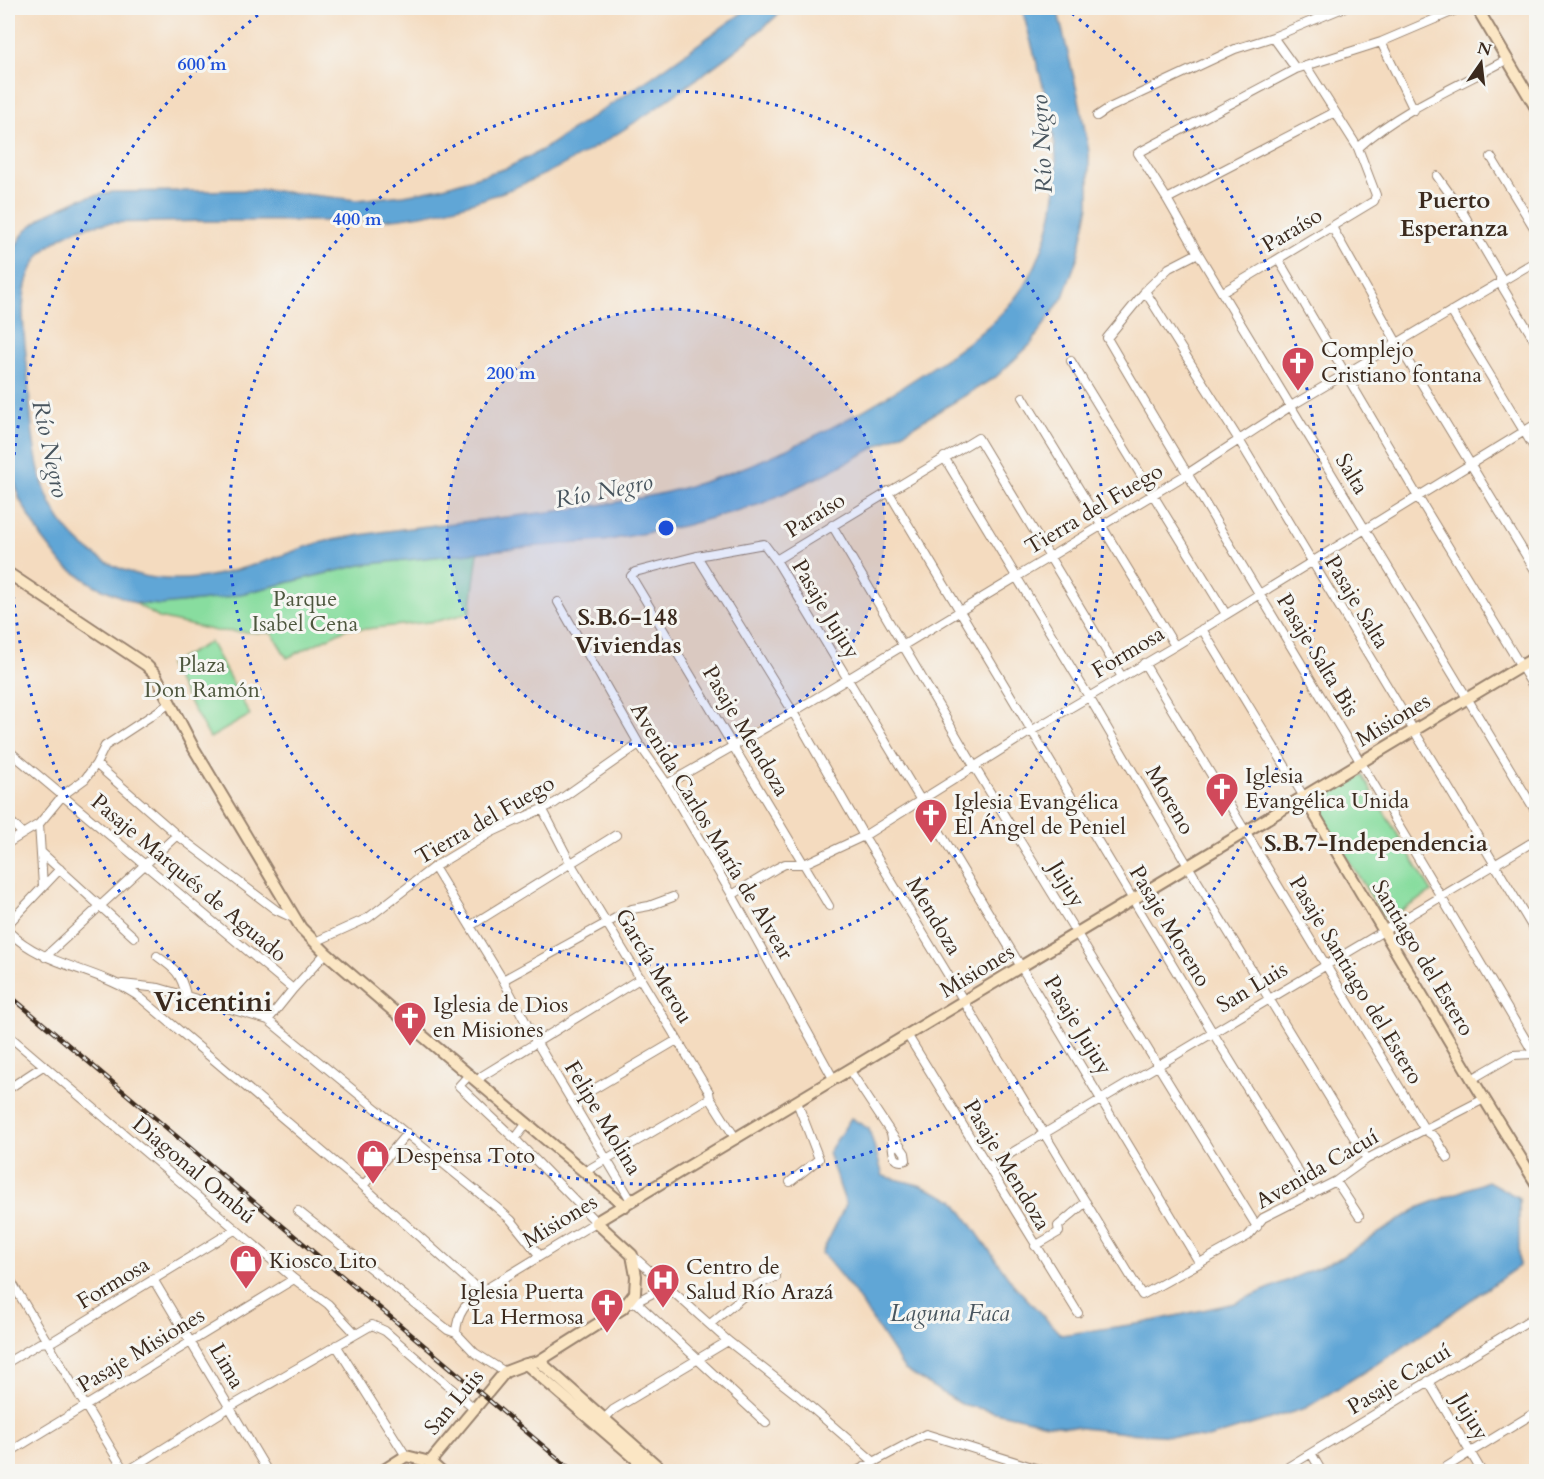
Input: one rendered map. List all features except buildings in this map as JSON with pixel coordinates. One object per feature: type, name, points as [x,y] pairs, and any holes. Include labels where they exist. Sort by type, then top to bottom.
[{"type":"street","points":[[1097,116],[1109,108],[1235,49],[1273,38],[1343,8]]},
{"type":"street","points":[[1273,38],[1296,69],[1381,42],[1461,8]]},
{"type":"street","points":[[1477,8],[1536,108]]},
{"type":"street","points":[[1381,42],[1414,110]]},
{"type":"street","points":[[1306,66],[1358,148],[1373,134],[1509,59]]},
{"type":"street","name":"Salta","points":[[1296,69],[1137,153],[1167,199],[1536,812]]},
{"type":"street","points":[[1167,199],[1335,112]]},
{"type":"street","name":"Paraíso","points":[[1223,292],[1374,201],[1376,195],[1358,148]]},
{"type":"street","points":[[1491,157],[1536,231]]},
{"type":"street","points":[[1437,176],[1462,211],[1500,276],[1500,283],[1536,343]]},
{"type":"street","points":[[1332,227],[1396,343],[1536,572]]},
{"type":"street","points":[[1145,291],[1169,268],[1198,253]]},
{"type":"street","points":[[1278,259],[1418,497],[1536,691]]},
{"type":"street","name":"Tierra del Fuego","points":[[667,784],[793,712],[1187,474],[1291,406],[1536,261]]},
{"type":"street","name":"Pasaje Salta Bis","points":[[1145,291],[1107,338],[1442,896],[1534,1054],[1514,1055],[1472,1079]]},
{"type":"street","name":"Pasaje Salta","points":[[1145,291],[1239,440],[1536,933]]},
{"type":"street","points":[[1451,311],[1536,451]]},
{"type":"street","points":[[1071,361],[1226,614]]},
{"type":"street","points":[[1023,397],[1175,646]]},
{"type":"street","name":"Formosa","points":[[732,895],[785,864],[804,864],[864,836],[1031,731],[1175,646],[1536,424]]},
{"type":"street","name":"Paraíso","points":[[631,576],[645,568],[764,544],[776,560],[978,438],[1049,556]]},
{"type":"street","name":"Moreno","points":[[944,457],[1089,697],[1188,867],[1367,1159]]},
{"type":"street","name":"Pasaje Moreno","points":[[888,491],[1312,1194]]},
{"type":"street","name":"Jujuy","points":[[832,525],[974,766],[1257,1227]]},
{"type":"street","name":"Mendoza","points":[[697,556],[1142,1295]]},
{"type":"street","points":[[1049,556],[1122,677]]},
{"type":"street","name":"Pasaje Jujuy","points":[[776,560],[1199,1262]]},
{"type":"street","points":[[8,573],[104,636],[146,665],[155,674],[169,704],[293,918],[315,942],[527,1123],[628,1204]]},
{"type":"street","name":"Pasaje Mendoza","points":[[631,576],[829,906]]},
{"type":"street","name":"Avenida Carlos María de Alvear","points":[[558,602],[639,744],[667,784],[732,895],[834,1080]]},
{"type":"street","name":"Santiago del Estero","points":[[1202,629],[1536,1183]]},
{"type":"street","name":"Misiones","points":[[456,1333],[456,1320],[467,1303],[481,1292],[1536,657]]},
{"type":"street","name":"Pasaje Santiago del Estero","points":[[1144,663],[1425,1130],[1435,1137],[1448,1158]]},
{"type":"street","points":[[8,843],[39,824],[63,795],[85,779],[105,746],[169,704]]},
{"type":"street","name":"Tierra del Fuego","points":[[315,942],[368,918],[434,867],[492,832],[543,810],[639,744]]},
{"type":"street","name":"Pasaje Marqués de Aguado","points":[[8,750],[293,989]]},
{"type":"street","points":[[96,764],[177,835],[276,909],[293,918]]},
{"type":"street","name":"García Merou","points":[[543,810],[571,864],[736,1139]]},
{"type":"street","points":[[8,819],[23,834]]},
{"type":"street","points":[[39,824],[43,886]]},
{"type":"street","points":[[45,957],[177,835]]},
{"type":"street","points":[[470,926],[616,835]]},
{"type":"street","name":"San Luis","points":[[988,1167],[1270,1000],[1383,930],[1496,866],[1536,840]]},
{"type":"street","points":[[42,854],[134,937]]},
{"type":"street","name":"Felipe Molina","points":[[434,867],[503,980],[606,1160],[628,1204]]},
{"type":"street","points":[[8,924],[60,869]]},
{"type":"street","points":[[503,980],[632,909],[649,906],[673,897]]},
{"type":"street","points":[[8,930],[20,944],[45,957],[120,984],[159,988],[268,1020],[511,1220],[540,1256]]},
{"type":"street","points":[[268,1020],[326,953]]},
{"type":"street","points":[[157,956],[176,970],[182,980],[186,995]]},
{"type":"street","points":[[641,978],[482,1076],[459,1086],[632,1255],[728,1341],[797,1395],[873,1461]]},
{"type":"street","points":[[120,984],[142,999],[363,1186],[481,1292]]},
{"type":"street","name":"Diagonal Ombú","points":[[8,1035],[294,1279],[328,1304],[355,1333]]},
{"type":"street","name":"Pasaje Mendoza","points":[[908,1036],[1078,1313]]},
{"type":"street","points":[[572,1102],[677,1040]]},
{"type":"street","points":[[8,1089],[43,1066]]},
{"type":"street","points":[[850,1071],[891,1132]]},
{"type":"street","points":[[486,1111],[498,1098]]},
{"type":"street","points":[[586,1171],[710,1098]]},
{"type":"street","name":"Avenida Cacuí","points":[[1142,1295],[1248,1236],[1263,1218],[1336,1181],[1367,1159],[1484,1099]]},
{"type":"street","points":[[790,1182],[819,1159],[797,1102]]},
{"type":"street","points":[[515,1139],[527,1123]]},
{"type":"street","points":[[363,1186],[407,1133]]},
{"type":"street","points":[[1336,1181],[1359,1216]]},
{"type":"street","points":[[1035,1246],[1059,1232],[1058,1226],[1086,1202]]},
{"type":"street","points":[[298,1211],[448,1330],[456,1333],[475,1353],[505,1372]]},
{"type":"street","name":"Formosa","points":[[8,1362],[40,1343],[53,1341],[236,1229]]},
{"type":"street","points":[[623,1308],[635,1293],[636,1276],[632,1255]]},
{"type":"street","points":[[8,1276],[125,1472],[230,1407],[372,1325],[385,1331],[474,1408]]},
{"type":"street","points":[[710,1324],[757,1285],[776,1277]]},
{"type":"street","name":"Lima","points":[[153,1279],[268,1472]]},
{"type":"street","name":"Pasaje Misiones","points":[[8,1453],[294,1279]]},
{"type":"street","name":"San Luis","points":[[429,1462],[505,1372],[539,1361],[623,1308],[668,1286]]},
{"type":"street","points":[[636,1302],[766,1423]]},
{"type":"street","name":"Pasaje Cacuí","points":[[1280,1472],[1536,1317]]},
{"type":"street","points":[[604,1419],[613,1410],[728,1341]]},
{"type":"street","points":[[336,1345],[406,1456],[429,1462],[441,1472]]},
{"type":"street","points":[[539,1361],[664,1472]]},
{"type":"street","points":[[526,1364],[651,1472]]},
{"type":"street","name":"Jujuy","points":[[1428,1381],[1482,1472]]},
{"type":"street","points":[[1438,1472],[1536,1412]]},
{"type":"street","points":[[860,1470],[926,1434],[1048,1472]]},
{"type":"street","points":[[1311,1453],[1322,1472]]},
{"type":"street","name":"San Luis","points":[[381,1472],[406,1456]]},
{"type":"green space","name":"Parque Isabel Cena","points":[[478,552],[470,613],[437,621],[366,629],[348,628],[287,658],[272,633],[216,631],[159,618],[135,603],[164,604],[220,598],[374,562]]},
{"type":"green space","name":"Plaza Don Ramón","points":[[210,642],[250,715],[210,738],[168,665]]},
{"type":"green space","points":[[1362,775],[1432,892],[1386,920],[1313,804]]},
{"type":"water","points":[[749,8],[785,8],[721,61],[644,117],[568,163],[487,198],[445,210],[402,218],[357,221],[107,223],[77,230],[55,241],[38,258],[31,270],[24,296],[23,325],[37,461],[49,500],[62,523],[79,542],[98,557],[120,569],[145,576],[171,579],[198,578],[242,568],[327,541],[408,528],[573,509],[654,495],[725,475],[833,427],[900,389],[979,334],[1020,292],[1030,275],[1039,257],[1050,223],[1055,192],[1056,161],[1047,102],[1022,8],[1057,8],[1089,152],[1089,206],[1078,256],[1063,297],[1031,344],[996,377],[904,432],[827,473],[761,504],[687,525],[604,541],[361,565],[224,598],[162,605],[135,603],[94,585],[63,565],[42,538],[20,500],[9,463],[8,257],[26,230],[47,214],[80,199],[112,192],[267,190],[357,200],[440,188],[507,168],[542,150],[652,77]]},
{"type":"water","name":"Laguna Faca","points":[[851,1118],[869,1129],[883,1176],[919,1185],[954,1200],[1013,1284],[1061,1335],[1143,1323],[1235,1303],[1340,1258],[1420,1207],[1488,1181],[1519,1198],[1519,1266],[1399,1350],[1306,1408],[1208,1438],[1126,1433],[1047,1424],[961,1404],[905,1370],[854,1292],[822,1253],[846,1204],[828,1153]]},
{"type":"railway","points":[[8,994],[574,1472]]},
{"type":"place","name":"Complejo Cristiano fontana","points":[[1298,392]]},
{"type":"place","name":"Iglesia Evangélica Unida","points":[[1222,818]]},
{"type":"place","name":"Iglesia Evangélica El Ángel de Peniel","points":[[931,844]]},
{"type":"place","name":"Iglesia de Dios en Misiones","points":[[410,1047]]},
{"type":"place","name":"Despensa Toto","points":[[373,1185]]},
{"type":"place","name":"Kiosco Lito","points":[[246,1290]]},
{"type":"place","name":"Centro de Salud Río Arazá","points":[[663,1309]]},
{"type":"place","name":"Iglesia Puerta La Hermosa","points":[[607,1334]]},
{"type":"district","name":"Puerto Esperanza","points":[[1454,214]]},
{"type":"district","name":"S.B.6-148 Viviendas","points":[[628,631]]},
{"type":"district","name":"S.B.7-Independencia","points":[[1376,843]]},
{"type":"district","name":"Vicentini","points":[[213,1002]]},
{"type":"water label","name":"Río Negro","points":[[1042,144]]},
{"type":"water label","name":"Río Negro","points":[[50,449]]},
{"type":"water label","name":"Río Negro","points":[[604,491]]}]
